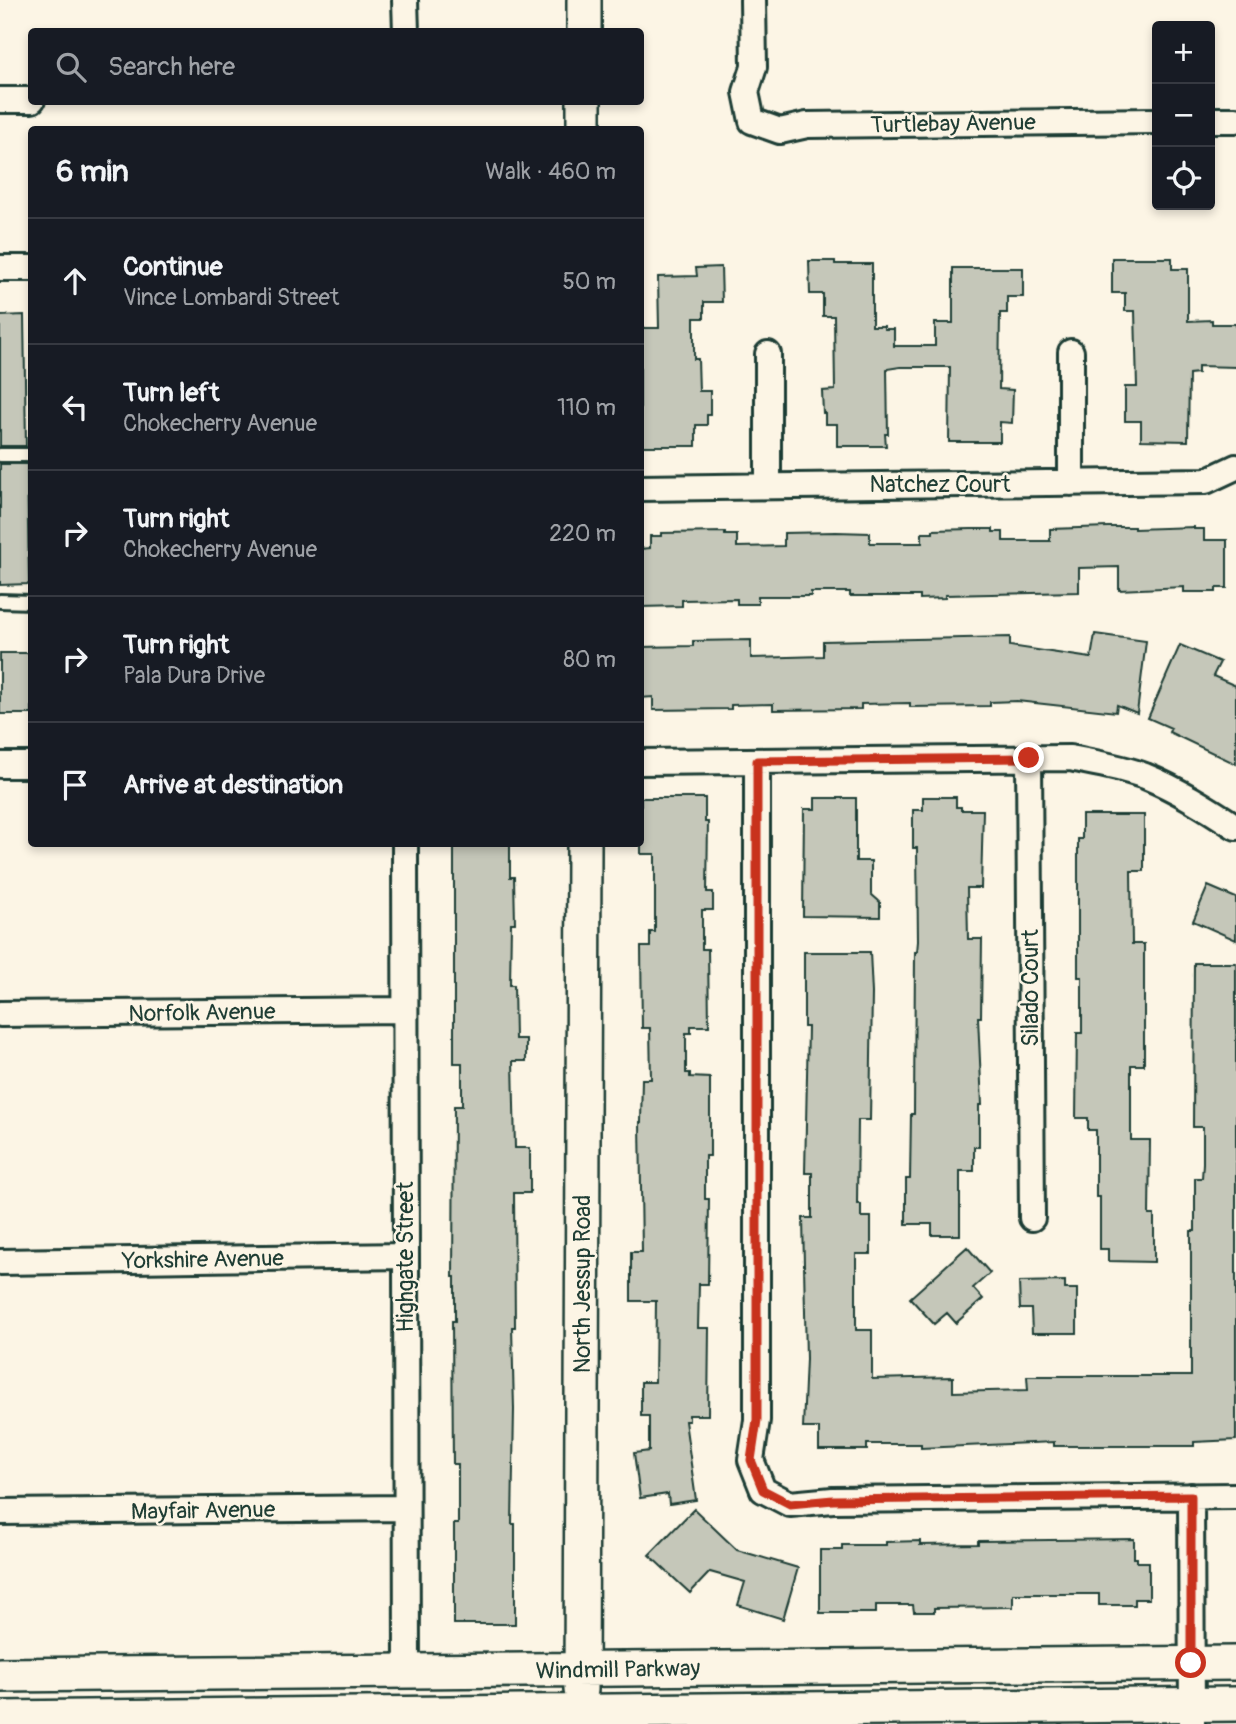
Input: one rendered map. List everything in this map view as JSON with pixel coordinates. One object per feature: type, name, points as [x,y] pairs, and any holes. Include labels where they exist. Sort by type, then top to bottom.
[{"type":"main road","points":[[584,0],[584,28]]},
{"type":"main road","points":[[584,105],[584,126]]},
{"type":"main road","name":"North Jessup Road","points":[[580,1718],[584,847]]},
{"type":"main road","name":"Windmill Parkway","points":[[0,1675],[1236,1663]]},
{"type":"main road","name":"Windmill Parkway","points":[[0,1718],[1191,1714],[1236,1704]]},
{"type":"street","points":[[405,0],[405,28]]},
{"type":"street","name":"Turtlebay Avenue","points":[[753,0],[754,67],[746,92],[752,121],[780,131],[807,125],[1152,121]]},
{"type":"street","points":[[0,100],[28,100]]},
{"type":"street","points":[[1215,120],[1236,120]]},
{"type":"street","points":[[0,268],[28,268]]},
{"type":"street","points":[[1071,352],[1071,483]]},
{"type":"street","points":[[768,354],[768,485]]},
{"type":"street","name":"Natchez Court","points":[[644,488],[1206,481],[1236,467]]},
{"type":"street","name":"Silado Court","points":[[1029,758],[1032,1218]]},
{"type":"street","points":[[644,762],[1070,758],[1144,776],[1174,790],[1236,827]]},
{"type":"street","points":[[757,761],[757,1420],[751,1460],[763,1490],[790,1504],[833,1500],[1236,1496]]},
{"type":"street","points":[[0,765],[28,765]]},
{"type":"street","name":"Highgate Street","points":[[405,847],[407,1671]]},
{"type":"street","name":"Norfolk Avenue","points":[[0,1014],[405,1010]]},
{"type":"street","name":"Yorkshire Avenue","points":[[0,1262],[405,1256]]},
{"type":"street","points":[[1191,1496],[1191,1714]]},
{"type":"street","name":"Mayfair Avenue","points":[[0,1512],[405,1508]]},
{"type":"lane","points":[[0,455],[28,455]]},
{"type":"lane","points":[[0,601],[28,602]]},
{"type":"building","points":[[1112,258],[1172,258],[1172,269],[1188,269],[1188,321],[1212,320],[1212,324],[1236,324],[1236,367],[1198,366],[1198,373],[1189,374],[1188,441],[1141,440],[1141,421],[1125,421],[1125,387],[1137,387],[1135,311],[1125,311],[1125,293],[1112,293]]},
{"type":"building","points":[[809,261],[872,264],[872,326],[894,329],[894,346],[935,346],[935,323],[953,323],[953,268],[1023,268],[1023,297],[1007,297],[1007,313],[1000,313],[999,389],[1013,390],[1012,423],[1000,422],[1000,442],[949,442],[950,367],[900,367],[887,369],[886,446],[837,446],[837,424],[825,424],[822,391],[835,390],[834,316],[823,316],[823,294],[810,294]]},
{"type":"building","points":[[721,267],[722,302],[704,302],[704,318],[694,318],[694,359],[698,359],[699,391],[710,391],[710,415],[707,415],[707,425],[696,425],[696,446],[644,446],[644,328],[659,328],[658,277],[697,276],[696,268]]},
{"type":"building","points":[[24,315],[26,446],[0,446],[0,316]]},
{"type":"building","points":[[0,464],[27,464],[28,584],[0,585]]},
{"type":"building","points":[[993,529],[993,532],[1003,532],[1003,541],[1050,541],[1050,529],[1204,529],[1204,540],[1227,540],[1227,588],[1216,588],[1216,592],[1184,592],[1184,587],[1119,590],[1119,567],[1079,568],[1079,592],[945,595],[945,598],[920,599],[920,596],[850,596],[850,592],[811,592],[811,596],[758,596],[758,604],[737,604],[737,599],[682,600],[682,606],[644,607],[644,549],[650,548],[650,536],[661,536],[661,533],[725,532],[725,535],[737,535],[737,547],[784,546],[784,533],[870,533],[870,543],[922,543],[922,533],[933,533],[933,530]]},
{"type":"building","points":[[1095,634],[1146,641],[1137,713],[1117,705],[1116,712],[1017,701],[990,702],[990,706],[910,707],[910,703],[861,704],[861,709],[773,710],[773,704],[731,705],[731,709],[653,710],[653,697],[644,698],[644,647],[693,646],[693,641],[751,640],[751,658],[823,656],[823,641],[1010,637],[1010,646],[1091,658]]},
{"type":"building","points":[[1180,645],[1220,662],[1213,676],[1236,686],[1236,764],[1169,732],[1171,728],[1148,718]]},
{"type":"building","points":[[0,653],[28,653],[28,714],[0,714]]},
{"type":"building","points":[[923,797],[956,797],[956,807],[961,807],[961,810],[983,810],[981,888],[967,888],[968,939],[982,939],[981,1017],[978,1017],[982,1105],[979,1105],[979,1147],[974,1147],[974,1171],[960,1171],[960,1235],[932,1235],[932,1224],[906,1224],[906,1179],[910,1179],[911,1114],[914,1114],[915,952],[918,941],[917,848],[913,848],[913,810],[923,810]]},
{"type":"building","points":[[644,798],[705,798],[705,822],[708,822],[707,892],[713,892],[713,910],[702,910],[702,949],[708,949],[709,1026],[691,1026],[691,1033],[686,1033],[686,1073],[690,1073],[690,1077],[710,1078],[710,1156],[705,1156],[705,1199],[709,1199],[708,1284],[699,1284],[698,1328],[709,1328],[708,1415],[689,1415],[689,1421],[685,1421],[696,1500],[669,1504],[668,1494],[640,1498],[634,1453],[649,1451],[649,1416],[641,1416],[641,1382],[655,1382],[656,1301],[631,1301],[631,1252],[642,1252],[642,1079],[651,1079],[650,1028],[642,1028],[641,947],[650,947],[650,932],[655,932],[655,854],[641,854],[641,847],[644,847]]},
{"type":"building","points":[[815,798],[856,798],[856,861],[871,861],[871,894],[880,902],[880,917],[803,916],[804,809],[815,809]]},
{"type":"building","points":[[1082,815],[1144,815],[1144,871],[1131,871],[1132,944],[1144,944],[1144,1065],[1131,1065],[1131,1140],[1150,1140],[1149,1215],[1154,1215],[1154,1262],[1108,1261],[1108,1249],[1100,1249],[1100,1197],[1096,1197],[1096,1130],[1088,1130],[1088,1118],[1076,1118],[1077,1033],[1082,1033],[1082,977],[1078,977],[1078,839],[1082,839]]},
{"type":"building","points":[[454,847],[510,847],[515,923],[511,923],[510,985],[514,985],[515,1039],[526,1039],[526,1061],[513,1061],[515,1148],[530,1148],[530,1193],[514,1193],[512,1524],[515,1524],[515,1624],[454,1624],[454,1524],[458,1524],[458,1464],[453,1464],[454,1106],[462,1106],[462,1063],[454,1063]]},
{"type":"building","points":[[1208,886],[1236,898],[1236,940],[1193,921]]},
{"type":"building","points":[[804,952],[870,952],[870,1120],[858,1120],[857,1204],[861,1204],[861,1217],[871,1217],[871,1254],[856,1254],[856,1330],[872,1330],[872,1379],[953,1377],[953,1392],[1028,1390],[1027,1376],[1191,1376],[1191,1231],[1195,1231],[1195,1178],[1202,1178],[1203,1163],[1203,1127],[1193,1127],[1194,963],[1236,963],[1236,1440],[1194,1442],[1194,1446],[1054,1446],[1054,1442],[921,1448],[921,1444],[867,1444],[867,1450],[819,1450],[819,1428],[803,1428],[806,1359],[803,1218],[812,1218],[812,1173],[805,1173],[808,1027],[804,1027]]},
{"type":"building","points":[[967,1247],[990,1273],[973,1288],[983,1299],[956,1323],[947,1313],[934,1324],[910,1298]]},
{"type":"building","points":[[1065,1281],[1065,1289],[1077,1289],[1077,1333],[1032,1333],[1031,1309],[1020,1309],[1019,1282]]},
{"type":"building","points":[[694,1509],[737,1550],[798,1568],[783,1619],[738,1605],[745,1582],[710,1572],[690,1593],[649,1555]]},
{"type":"building","points":[[1134,1539],[1134,1558],[1137,1558],[1137,1562],[1149,1562],[1149,1599],[1135,1599],[1135,1605],[1099,1605],[1099,1594],[1013,1594],[1013,1607],[934,1608],[934,1612],[914,1612],[913,1605],[876,1605],[876,1613],[820,1613],[820,1550],[842,1550],[842,1545],[886,1545],[886,1542],[920,1541],[920,1545],[978,1544],[978,1541]]},
{"type":"route","points":[[1029,758],[757,761],[757,1420],[751,1460],[763,1490],[790,1504],[833,1500],[1191,1496],[1191,1663]]}]
